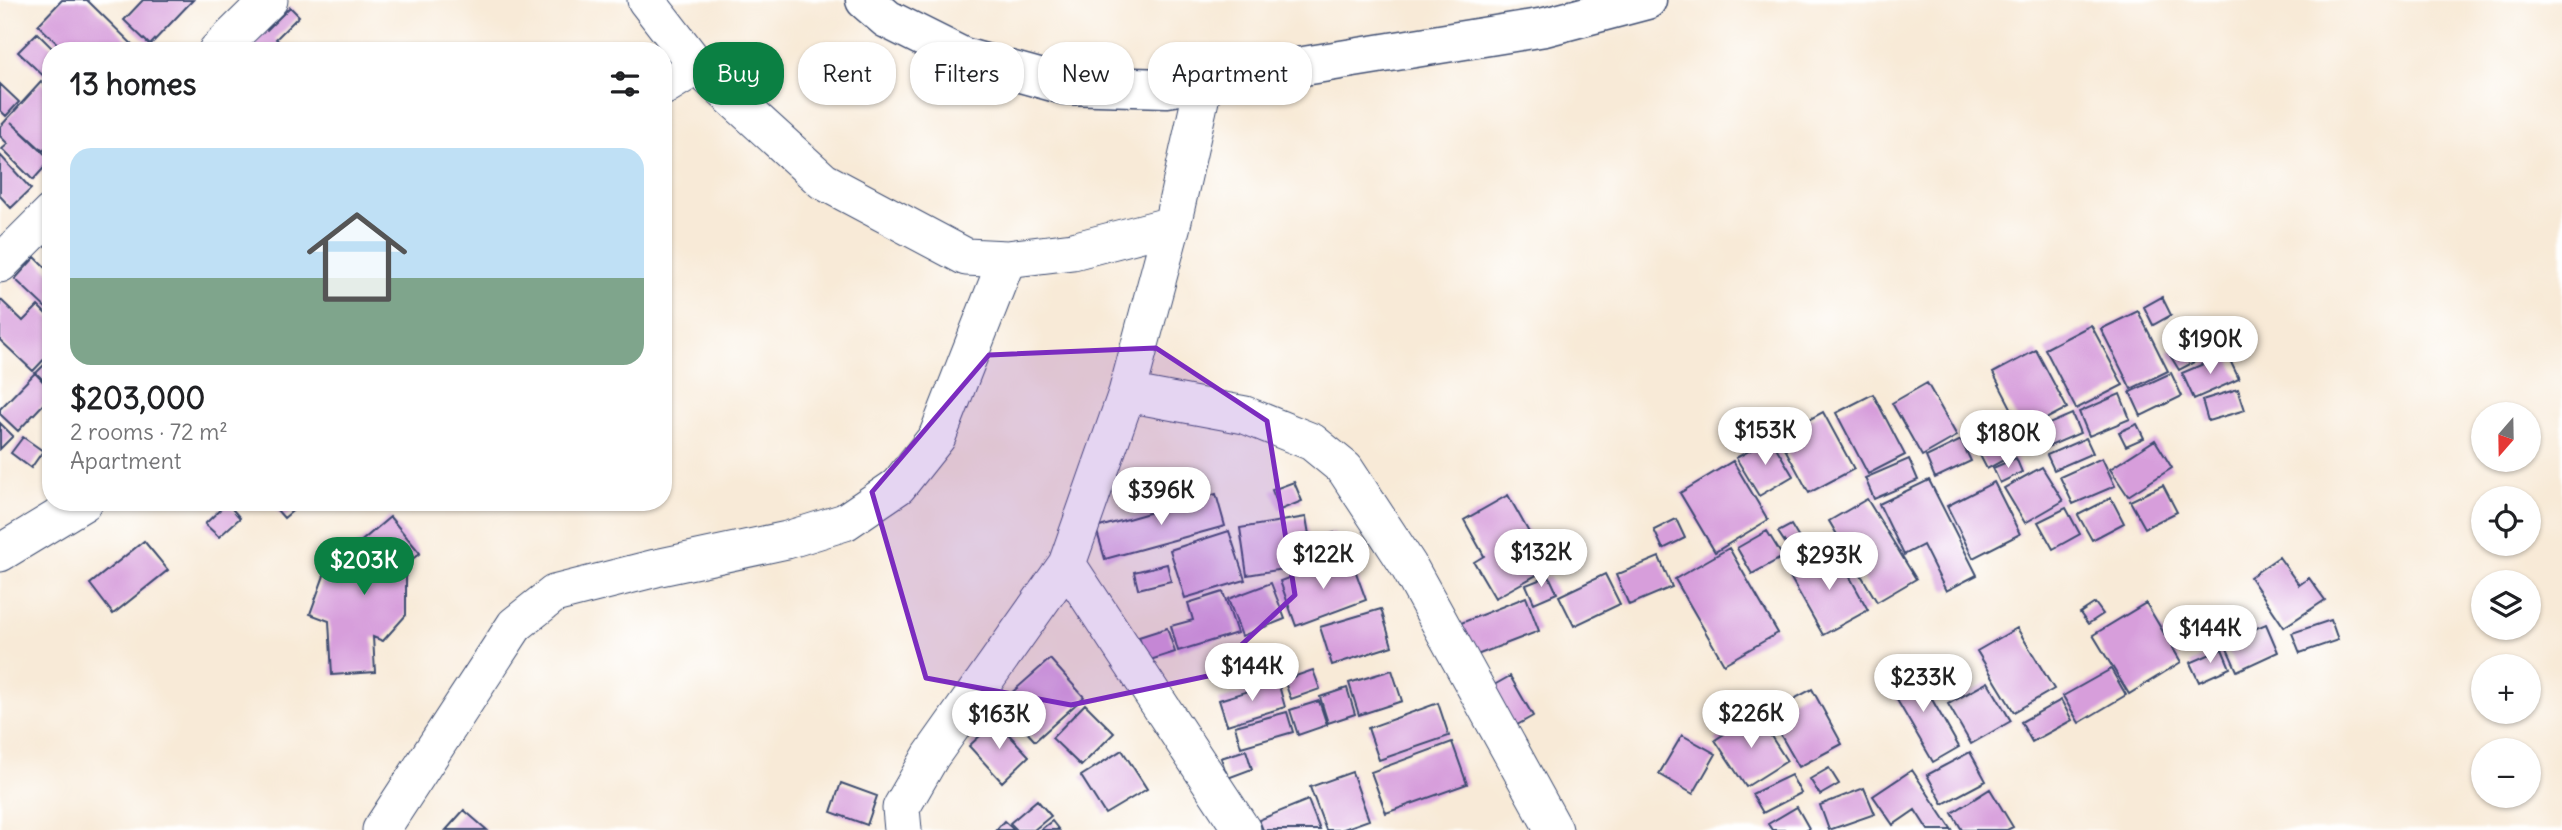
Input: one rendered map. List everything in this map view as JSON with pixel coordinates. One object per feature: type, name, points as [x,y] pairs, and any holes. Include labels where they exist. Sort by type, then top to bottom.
[{"type":"highway","points":[[865,0],[887,19],[963,57],[1065,85],[1148,87]]},
{"type":"highway","points":[[1312,65],[1545,27],[1647,0]]},
{"type":"street","points":[[226,42],[269,0]]},
{"type":"street","points":[[646,0],[693,61]]},
{"type":"street","points":[[672,81],[693,68]]},
{"type":"street","points":[[740,105],[823,181],[966,257],[1007,259],[1073,251],[1172,225]]},
{"type":"street","points":[[903,830],[901,808],[931,756],[1067,564],[1127,393],[1172,225],[1199,105]]},
{"type":"street","points":[[0,264],[42,222]]},
{"type":"street","points":[[381,830],[515,625],[554,594],[787,540],[833,526],[845,522],[898,486],[937,438],[1007,259]]},
{"type":"street","points":[[1127,393],[1245,415],[1312,442],[1345,469],[1408,565],[1554,830]]},
{"type":"street","points":[[0,552],[69,511]]},
{"type":"street","points":[[1067,564],[1242,830]]},
{"type":"highlighted area","points":[[1156,348],[1267,421],[1295,595],[1208,676],[1071,705],[926,678],[872,492],[989,355]]},
{"type":"building","points":[[62,0],[87,0],[130,42],[56,42],[38,25]]},
{"type":"building","points":[[143,0],[193,0],[153,42],[147,42],[124,20]]},
{"type":"building","points":[[290,7],[299,16],[276,39],[280,42],[249,42],[263,27],[267,30]]},
{"type":"building","points":[[37,33],[46,42],[42,42],[42,75],[18,52]]},
{"type":"building","points":[[42,83],[42,150],[11,122],[42,151],[42,170],[33,180],[2,149],[8,144],[0,136],[0,127]]},
{"type":"building","points":[[0,84],[19,102],[6,116],[0,110]]},
{"type":"building","points":[[0,155],[31,189],[11,208],[0,196]]},
{"type":"building","points":[[35,257],[42,264],[42,304],[15,279]]},
{"type":"building","points":[[2162,297],[2171,315],[2153,325],[2144,307]]},
{"type":"building","points":[[0,299],[23,321],[38,306],[42,310],[42,362],[33,371],[0,340]]},
{"type":"building","points":[[2138,311],[2168,371],[2131,389],[2101,329]]},
{"type":"building","points":[[2091,325],[2123,385],[2076,409],[2045,349]]},
{"type":"building","points":[[2185,343],[2196,361],[2179,370],[2168,352]]},
{"type":"building","points":[[2036,350],[2067,408],[2023,431],[1993,373]]},
{"type":"building","points":[[2227,354],[2239,379],[2194,399],[2182,373]]},
{"type":"building","points":[[42,367],[42,379],[36,373]]},
{"type":"building","points":[[35,373],[42,380],[42,406],[18,431],[0,414],[0,409]]},
{"type":"building","points":[[2171,373],[2182,396],[2141,416],[2130,392]]},
{"type":"building","points":[[1927,383],[1957,436],[1922,456],[1892,403]]},
{"type":"building","points":[[2238,389],[2245,410],[2208,421],[2202,400]]},
{"type":"building","points":[[1873,394],[1905,455],[1868,474],[1836,413]]},
{"type":"building","points":[[2120,394],[2130,419],[2089,436],[2079,412]]},
{"type":"building","points":[[1823,412],[1854,469],[1809,493],[1778,436]]},
{"type":"building","points":[[2072,414],[2080,433],[2036,452],[2028,433]]},
{"type":"building","points":[[2012,421],[2026,448],[1987,469],[1973,442]]},
{"type":"building","points":[[0,423],[13,436],[0,449]]},
{"type":"building","points":[[2137,424],[2144,438],[2126,446],[2119,432]]},
{"type":"building","points":[[23,437],[42,450],[31,468],[11,453]]},
{"type":"building","points":[[2086,438],[2093,453],[2054,470],[2047,455]]},
{"type":"building","points":[[1771,439],[1793,476],[1759,496],[1736,458]]},
{"type":"building","points":[[1961,440],[1971,461],[1935,478],[1926,457]]},
{"type":"building","points":[[2155,440],[2172,468],[2128,496],[2110,469]]},
{"type":"building","points":[[2016,458],[2022,472],[2000,483],[1993,468]]},
{"type":"building","points":[[2102,458],[2115,486],[2073,504],[2060,477]]},
{"type":"building","points":[[1909,459],[1918,480],[1874,499],[1865,478]]},
{"type":"building","points":[[1733,461],[1768,520],[1715,552],[1680,493]]},
{"type":"building","points":[[2042,467],[2063,501],[2025,523],[2004,488]]},
{"type":"building","points":[[1929,480],[1977,575],[1946,591],[1923,545],[1904,555],[1879,504]]},
{"type":"building","points":[[1294,482],[1302,501],[1280,510],[1272,490]]},
{"type":"building","points":[[1994,482],[2020,534],[1973,558],[1947,506]]},
{"type":"building","points":[[2163,485],[2177,512],[2145,528],[2130,501]]},
{"type":"building","points":[[1216,494],[1225,526],[1105,559],[1096,528]]},
{"type":"building","points":[[1508,495],[1549,568],[1495,598],[1474,562],[1484,556],[1464,520]]},
{"type":"building","points":[[2111,498],[2124,523],[2092,540],[2078,515]]},
{"type":"building","points":[[1867,499],[1916,579],[1877,602],[1829,521]]},
{"type":"building","points":[[2066,508],[2080,534],[2053,549],[2038,522]]},
{"type":"building","points":[[219,511],[234,511],[240,518],[219,537],[205,524]]},
{"type":"building","points":[[278,511],[292,511],[284,518]]},
{"type":"building","points":[[390,517],[420,553],[395,573],[406,577],[406,615],[383,641],[373,637],[375,672],[332,675],[329,621],[310,614],[333,551],[345,555]]},
{"type":"building","points":[[1306,517],[1314,564],[1247,575],[1240,528]]},
{"type":"building","points":[[1676,519],[1685,538],[1663,549],[1654,530]]},
{"type":"building","points":[[1791,525],[1800,540],[1788,547],[1778,532]]},
{"type":"building","points":[[1229,531],[1245,580],[1185,598],[1170,550]]},
{"type":"building","points":[[1767,531],[1783,557],[1752,574],[1737,548]]},
{"type":"building","points":[[1334,533],[1341,557],[1318,563],[1310,540]]},
{"type":"building","points":[[144,541],[168,570],[113,614],[90,584]]},
{"type":"building","points":[[1729,548],[1778,633],[1724,664],[1675,579]]},
{"type":"building","points":[[1835,550],[1868,610],[1823,635],[1789,575]]},
{"type":"building","points":[[1350,556],[1366,600],[1296,626],[1280,581]]},
{"type":"building","points":[[1659,557],[1672,587],[1629,605],[1616,575]]},
{"type":"building","points":[[2279,557],[2299,585],[2309,578],[2325,600],[2284,627],[2250,577]]},
{"type":"building","points":[[1167,564],[1171,581],[1138,589],[1134,572]]},
{"type":"building","points":[[1605,574],[1620,604],[1574,626],[1559,596]]},
{"type":"building","points":[[1549,576],[1557,593],[1534,603],[1526,585]]},
{"type":"building","points":[[1271,583],[1285,619],[1242,636],[1228,599]]},
{"type":"building","points":[[1223,592],[1237,633],[1178,651],[1171,626],[1193,620],[1188,603]]},
{"type":"building","points":[[1526,597],[1539,631],[1464,660],[1451,627]]},
{"type":"building","points":[[2095,603],[2103,614],[2088,624],[2080,613]]},
{"type":"building","points":[[2146,603],[2181,662],[2129,694],[2093,635]]},
{"type":"building","points":[[1381,609],[1392,646],[1332,665],[1320,627]]},
{"type":"building","points":[[2331,620],[2338,640],[2300,653],[2292,633]]},
{"type":"building","points":[[2266,624],[2278,652],[2237,671],[2224,642]]},
{"type":"building","points":[[1167,628],[1175,652],[1147,661],[1139,637]]},
{"type":"building","points":[[2017,628],[2054,689],[2014,712],[1977,651]]},
{"type":"building","points":[[2222,649],[2230,668],[2199,682],[2190,663]]},
{"type":"building","points":[[1050,659],[1084,697],[1035,741],[1000,703]]},
{"type":"building","points":[[1913,666],[1959,747],[1933,762],[1886,681]]},
{"type":"building","points":[[2111,669],[2126,695],[2079,723],[2063,696]]},
{"type":"building","points":[[1313,670],[1320,689],[1291,699],[1284,680]]},
{"type":"building","points":[[1392,670],[1402,701],[1359,715],[1349,683]]},
{"type":"building","points":[[1510,676],[1533,716],[1510,729],[1487,689]]},
{"type":"building","points":[[1278,682],[1285,707],[1227,725],[1219,700]]},
{"type":"building","points":[[1988,682],[2011,721],[1971,744],[1948,704]]},
{"type":"building","points":[[1347,688],[1355,714],[1328,723],[1320,697]]},
{"type":"building","points":[[1812,689],[1842,744],[1799,767],[1768,713]]},
{"type":"building","points":[[2061,700],[2072,720],[2032,742],[2021,722]]},
{"type":"building","points":[[1319,701],[1327,725],[1298,735],[1290,710]]},
{"type":"building","points":[[1438,703],[1449,736],[1379,760],[1368,728]]},
{"type":"building","points":[[1085,704],[1114,733],[1081,766],[1052,738]]},
{"type":"building","points":[[1287,712],[1293,732],[1241,747],[1235,726]]},
{"type":"building","points":[[1756,713],[1787,761],[1746,787],[1715,740]]},
{"type":"building","points":[[996,721],[1029,756],[1002,782],[969,746]]},
{"type":"building","points":[[1682,735],[1716,754],[1693,794],[1659,774]]},
{"type":"building","points":[[1452,742],[1467,784],[1386,813],[1371,772]]},
{"type":"building","points":[[1122,750],[1147,789],[1105,814],[1081,776]]},
{"type":"building","points":[[1246,750],[1252,769],[1228,778],[1221,758]]},
{"type":"building","points":[[1970,752],[1986,781],[1943,804],[1927,775]]},
{"type":"building","points":[[1829,768],[1839,784],[1820,795],[1810,779]]},
{"type":"building","points":[[1912,770],[1952,830],[1928,830],[1915,810],[1893,825],[1873,796]]},
{"type":"building","points":[[1352,772],[1369,820],[1341,830],[1326,830],[1310,787]]},
{"type":"building","points":[[1791,775],[1801,793],[1763,813],[1752,794]]},
{"type":"building","points":[[841,783],[877,796],[867,825],[831,812]]},
{"type":"building","points":[[1864,788],[1875,814],[1829,830],[1820,805]]},
{"type":"building","points":[[1990,789],[2013,827],[2007,830],[1962,830],[1952,813]]},
{"type":"building","points":[[1037,800],[1051,816],[1034,830],[1017,830],[1010,823]]},
{"type":"building","points":[[1308,800],[1320,830],[1263,830],[1259,820]]},
{"type":"building","points":[[1797,807],[1810,830],[1772,830],[1768,824]]},
{"type":"building","points":[[464,810],[487,830],[446,830]]},
{"type":"building","points":[[1004,821],[1014,830],[996,830]]},
{"type":"building","points":[[1052,821],[1059,830],[1040,830]]}]
